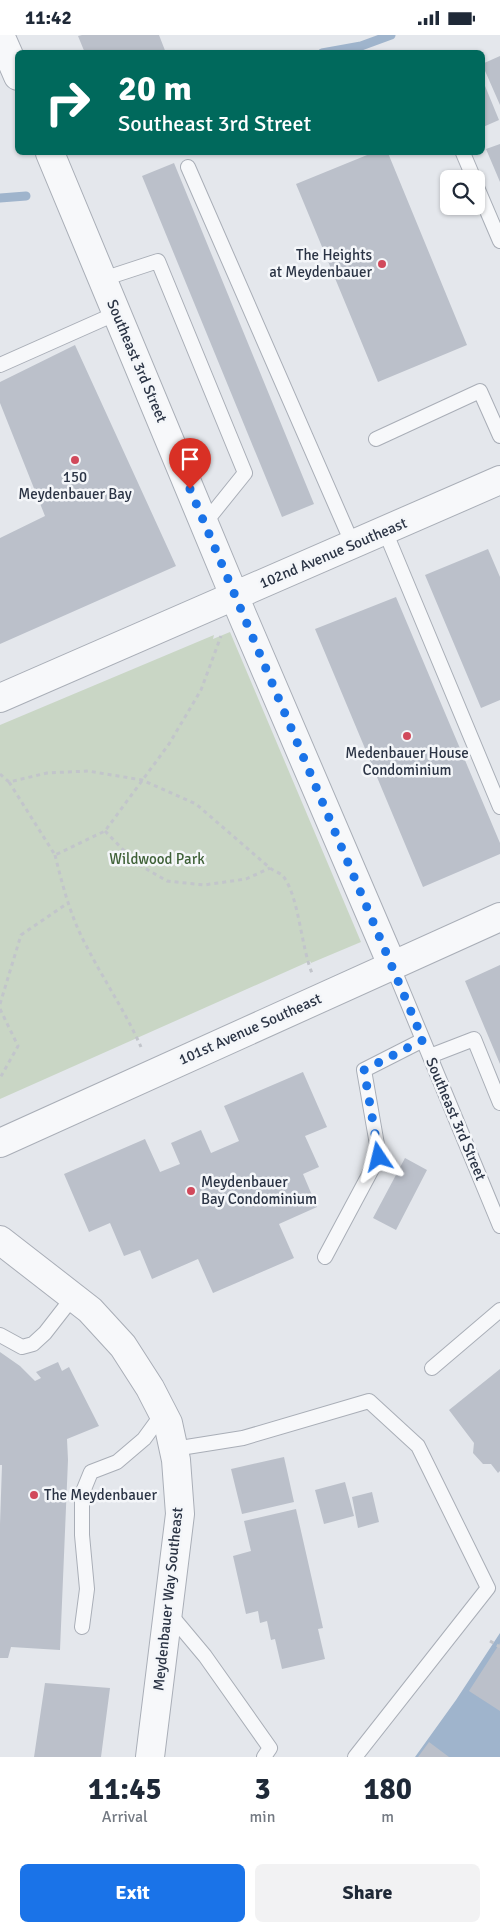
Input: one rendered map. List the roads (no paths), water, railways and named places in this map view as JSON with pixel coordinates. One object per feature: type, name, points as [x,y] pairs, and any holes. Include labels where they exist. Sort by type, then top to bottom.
[{"type":"street","name":"Southeast 3rd Street","points":[[51,155],[204,524],[392,965]]},
{"type":"street","name":"102nd Avenue Southeast","points":[[0,698],[500,480]]},
{"type":"street","name":"101st Avenue Southeast","points":[[0,1143],[500,917]]},
{"type":"street","name":"Meydenbauer Way Southeast","points":[[0,1240],[90,1310],[123,1345],[150,1387],[168,1423],[174,1449],[180,1514],[150,1757]]},
{"type":"lane","points":[[463,155],[470,170]]},
{"type":"lane","points":[[188,167],[353,545]]},
{"type":"lane","points":[[485,206],[500,241]]},
{"type":"lane","points":[[103,279],[158,261],[244,473],[204,524]]},
{"type":"lane","points":[[0,365],[117,313]]},
{"type":"lane","points":[[376,439],[480,391],[500,435]]},
{"type":"lane","points":[[385,531],[500,807]]},
{"type":"lane","name":"Southeast 3rd Street","points":[[392,965],[500,1224]]},
{"type":"lane","points":[[430,1056],[474,1039],[500,1103]]},
{"type":"lane","name":"Southeast 3rd Street","points":[[325,1257],[379,1157],[364,1070],[423,1040]]},
{"type":"lane","points":[[0,1335],[22,1347],[33,1344],[45,1333],[73,1297]]},
{"type":"lane","points":[[432,1368],[500,1310]]},
{"type":"lane","points":[[174,1449],[243,1438],[369,1401],[418,1446],[488,1588],[355,1757]]},
{"type":"lane","points":[[82,1627],[87,1589],[82,1535],[82,1494],[91,1472],[117,1462],[144,1439],[163,1413]]},
{"type":"lane","points":[[168,1612],[205,1656],[270,1748],[264,1757]]},
{"type":"water","points":[[500,1633],[500,1757],[415,1757],[456,1700]]},
{"type":"waterway","points":[[339,50],[361,46],[391,35]]},
{"type":"waterway","points":[[0,198],[26,196]]},
{"type":"place","name":"The Heights at Meydenbauer","points":[[382,264]]},
{"type":"place","name":"150 Meydenbauer Bay","points":[[75,460]]},
{"type":"place","name":"Medenbauer House Condominium","points":[[407,736]]},
{"type":"place","name":"Meydenbauer Bay Condominium","points":[[191,1191]]},
{"type":"place","name":"The Meydenbauer","points":[[34,1495]]},
{"type":"park label","name":"Wildwood Park","points":[[157,859]]}]
